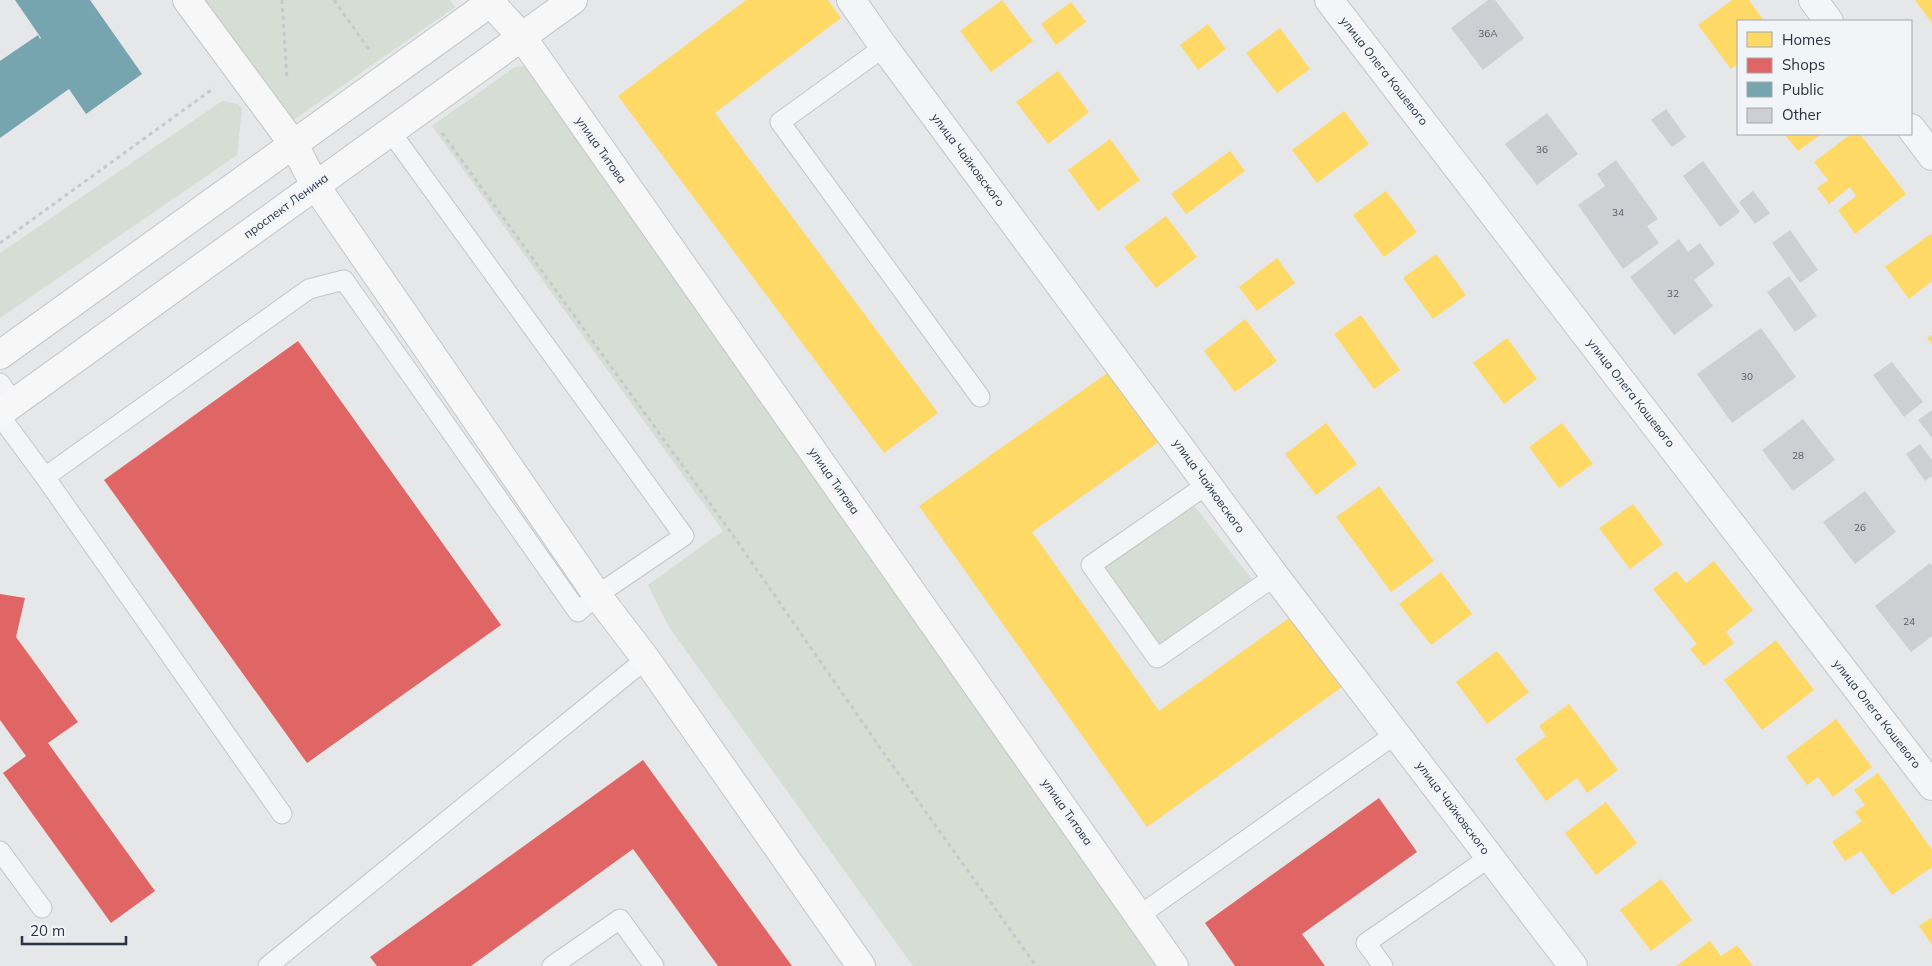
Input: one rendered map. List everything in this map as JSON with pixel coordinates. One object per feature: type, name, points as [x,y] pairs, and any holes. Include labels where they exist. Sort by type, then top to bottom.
[{"type":"street","points":[[187,0],[294,145],[315,184],[598,595],[646,659],[861,966]]},
{"type":"street","name":"проспект Ленина","points":[[4,404],[573,0]]},
{"type":"street","name":"улица Чайковского","points":[[851,0],[1275,576],[1573,966]]},
{"type":"street","name":"улица Олега Кошевого","points":[[1329,0],[1932,786]]},
{"type":"street","points":[[1813,0],[1828,20]]},
{"type":"street","points":[[0,355],[294,145],[491,1]]},
{"type":"street","name":"улица Титова","points":[[491,1],[522,37],[1174,966]]},
{"type":"street","points":[[1912,129],[1932,156]]},
{"type":"lane","points":[[884,47],[780,122],[980,397]]},
{"type":"lane","points":[[344,280],[578,612],[598,595],[684,536],[390,131]]},
{"type":"lane","points":[[46,477],[309,289],[344,280],[367,260]]},
{"type":"lane","points":[[4,404],[46,477],[282,814]]},
{"type":"lane","points":[[1208,484],[1091,565],[1157,658],[1275,576]]},
{"type":"lane","points":[[273,965],[646,659]]},
{"type":"lane","points":[[1140,915],[1396,734]]},
{"type":"lane","points":[[0,851],[42,908]]},
{"type":"lane","points":[[1383,966],[1366,943],[1490,857]]},
{"type":"lane","points":[[552,966],[620,919],[654,966]]},
{"type":"path","points":[[282,0],[287,85]]},
{"type":"path","points":[[334,0],[372,54]]},
{"type":"path","points":[[0,243],[220,84]]},
{"type":"path","points":[[423,107],[730,531],[883,752],[1036,966]]},
{"type":"shaded area","points":[[201,0],[450,0],[455,7],[289,123]]},
{"type":"shaded area","points":[[515,67],[528,67],[1158,966],[913,966],[669,627],[648,585],[723,531],[432,126]]},
{"type":"shaded area","points":[[222,101],[238,104],[242,109],[237,155],[0,318],[0,253]]},
{"type":"shaded area","points":[[1191,502],[1255,583],[1159,648],[1100,566]]},
{"type":"building: Homes","points":[[746,0],[828,0],[841,18],[715,113],[938,413],[884,453],[618,96]]},
{"type":"building: Homes","points":[[1002,0],[1033,41],[991,72],[960,31]]},
{"type":"building: Homes","points":[[1732,0],[1749,0],[1763,20],[1737,20],[1737,65],[1731,69],[1698,25]]},
{"type":"building: Homes","points":[[1915,0],[1932,0],[1932,23]]},
{"type":"building: Homes","points":[[1071,2],[1086,22],[1056,45],[1041,24]]},
{"type":"building: Homes","points":[[1208,24],[1226,49],[1198,70],[1180,45]]},
{"type":"building: Homes","points":[[1280,28],[1310,69],[1277,93],[1246,53]]},
{"type":"building: Homes","points":[[1058,71],[1089,112],[1048,144],[1016,102]]},
{"type":"building: Homes","points":[[1344,111],[1369,144],[1317,183],[1292,150]]},
{"type":"building: Homes","points":[[1785,135],[1820,135],[1798,151]]},
{"type":"building: Homes","points":[[1850,135],[1861,135],[1906,194],[1855,234],[1838,210],[1856,196],[1850,187],[1829,204],[1817,188],[1828,180],[1814,162]]},
{"type":"building: Homes","points":[[1110,139],[1140,180],[1098,211],[1068,170]]},
{"type":"building: Homes","points":[[1230,151],[1245,171],[1186,214],[1171,194]]},
{"type":"building: Homes","points":[[1386,191],[1417,232],[1384,257],[1353,215]]},
{"type":"building: Homes","points":[[1166,216],[1197,257],[1156,288],[1124,247]]},
{"type":"building: Homes","points":[[1932,233],[1932,281],[1909,299],[1885,267]]},
{"type":"building: Homes","points":[[1436,254],[1466,295],[1433,319],[1403,278]]},
{"type":"building: Homes","points":[[1277,258],[1295,283],[1257,311],[1239,287]]},
{"type":"building: Homes","points":[[1361,315],[1400,370],[1374,389],[1334,334]]},
{"type":"building: Homes","points":[[1245,319],[1277,361],[1235,392],[1204,351]]},
{"type":"building: Homes","points":[[1932,335],[1932,344],[1927,338]]},
{"type":"building: Homes","points":[[1507,338],[1537,379],[1504,404],[1473,363]]},
{"type":"building: Homes","points":[[1113,369],[1163,439],[1032,532],[1159,711],[1292,616],[1342,687],[1147,827],[919,506]]},
{"type":"building: Homes","points":[[1326,423],[1357,464],[1316,495],[1285,454]]},
{"type":"building: Homes","points":[[1562,423],[1593,464],[1559,488],[1529,447]]},
{"type":"building: Homes","points":[[1379,486],[1434,561],[1391,592],[1336,517]]},
{"type":"building: Homes","points":[[1633,504],[1663,544],[1630,569],[1599,528]]},
{"type":"building: Homes","points":[[1714,561],[1753,610],[1726,632],[1734,643],[1704,666],[1690,649],[1697,644],[1653,589],[1676,571],[1686,583]]},
{"type":"building: Homes","points":[[1441,572],[1472,614],[1431,645],[1399,604]]},
{"type":"building: Homes","points":[[1776,640],[1814,690],[1762,730],[1724,680]]},
{"type":"building: Homes","points":[[1497,651],[1529,692],[1487,724],[1456,682]]},
{"type":"building: Homes","points":[[1569,704],[1618,770],[1587,793],[1577,778],[1546,801],[1515,759],[1546,736],[1539,726]]},
{"type":"building: Homes","points":[[1836,719],[1872,767],[1833,797],[1818,777],[1807,785],[1786,757]]},
{"type":"building: Homes","points":[[1878,773],[1932,850],[1932,867],[1892,895],[1861,851],[1845,861],[1832,842],[1862,821],[1855,812],[1865,805],[1854,790]]},
{"type":"building: Homes","points":[[1606,802],[1637,843],[1596,875],[1565,833]]},
{"type":"building: Homes","points":[[1661,879],[1692,920],[1651,951],[1620,910]]},
{"type":"building: Homes","points":[[1932,917],[1932,945],[1919,926]]},
{"type":"building: Homes","points":[[1710,941],[1721,956],[1737,945],[1753,966],[1676,966]]},
{"type":"building: Shops","points":[[298,341],[501,625],[307,763],[104,480]]},
{"type":"building: Shops","points":[[0,594],[25,598],[16,637],[78,722],[48,743],[155,891],[111,923],[3,773],[26,756],[0,720]]},
{"type":"building: Shops","points":[[643,760],[792,966],[718,966],[633,849],[471,966],[377,966],[370,957]]},
{"type":"building: Shops","points":[[1379,798],[1417,852],[1302,934],[1325,966],[1235,966],[1205,923]]},
{"type":"building: Public","points":[[15,0],[90,0],[142,74],[86,114],[69,89],[0,138],[0,61],[38,35],[41,38]]},
{"type":"building: Other","points":[[1488,0],[1495,0],[1524,38],[1483,70],[1451,28]]},
{"type":"building: Other","points":[[1666,109],[1686,137],[1672,147],[1651,120]]},
{"type":"building: Other","points":[[1547,113],[1578,154],[1537,185],[1505,144]]},
{"type":"building: Other","points":[[1616,160],[1658,219],[1647,226],[1659,243],[1623,269],[1578,205],[1605,186],[1597,174]]},
{"type":"building: Other","points":[[1703,161],[1740,212],[1720,227],[1683,176]]},
{"type":"building: Other","points":[[1753,191],[1770,213],[1755,224],[1739,202]]},
{"type":"building: Other","points":[[1790,230],[1818,270],[1800,283],[1772,243]]},
{"type":"building: Other","points":[[1679,239],[1688,252],[1700,243],[1715,264],[1694,280],[1713,306],[1674,335],[1630,277]]},
{"type":"building: Other","points":[[1789,276],[1817,316],[1795,332],[1767,292]]},
{"type":"building: Other","points":[[1761,328],[1796,377],[1732,423],[1697,374]]},
{"type":"building: Other","points":[[1892,362],[1923,402],[1904,417],[1873,375]]},
{"type":"building: Other","points":[[1932,410],[1932,438],[1918,420]]},
{"type":"building: Other","points":[[1803,419],[1835,460],[1793,491],[1762,450]]},
{"type":"building: Other","points":[[1920,444],[1932,460],[1932,476],[1925,481],[1906,454]]},
{"type":"building: Other","points":[[1865,491],[1896,532],[1855,564],[1823,522]]},
{"type":"building: Other","points":[[1930,563],[1932,566],[1932,636],[1911,652],[1875,606]]}]
